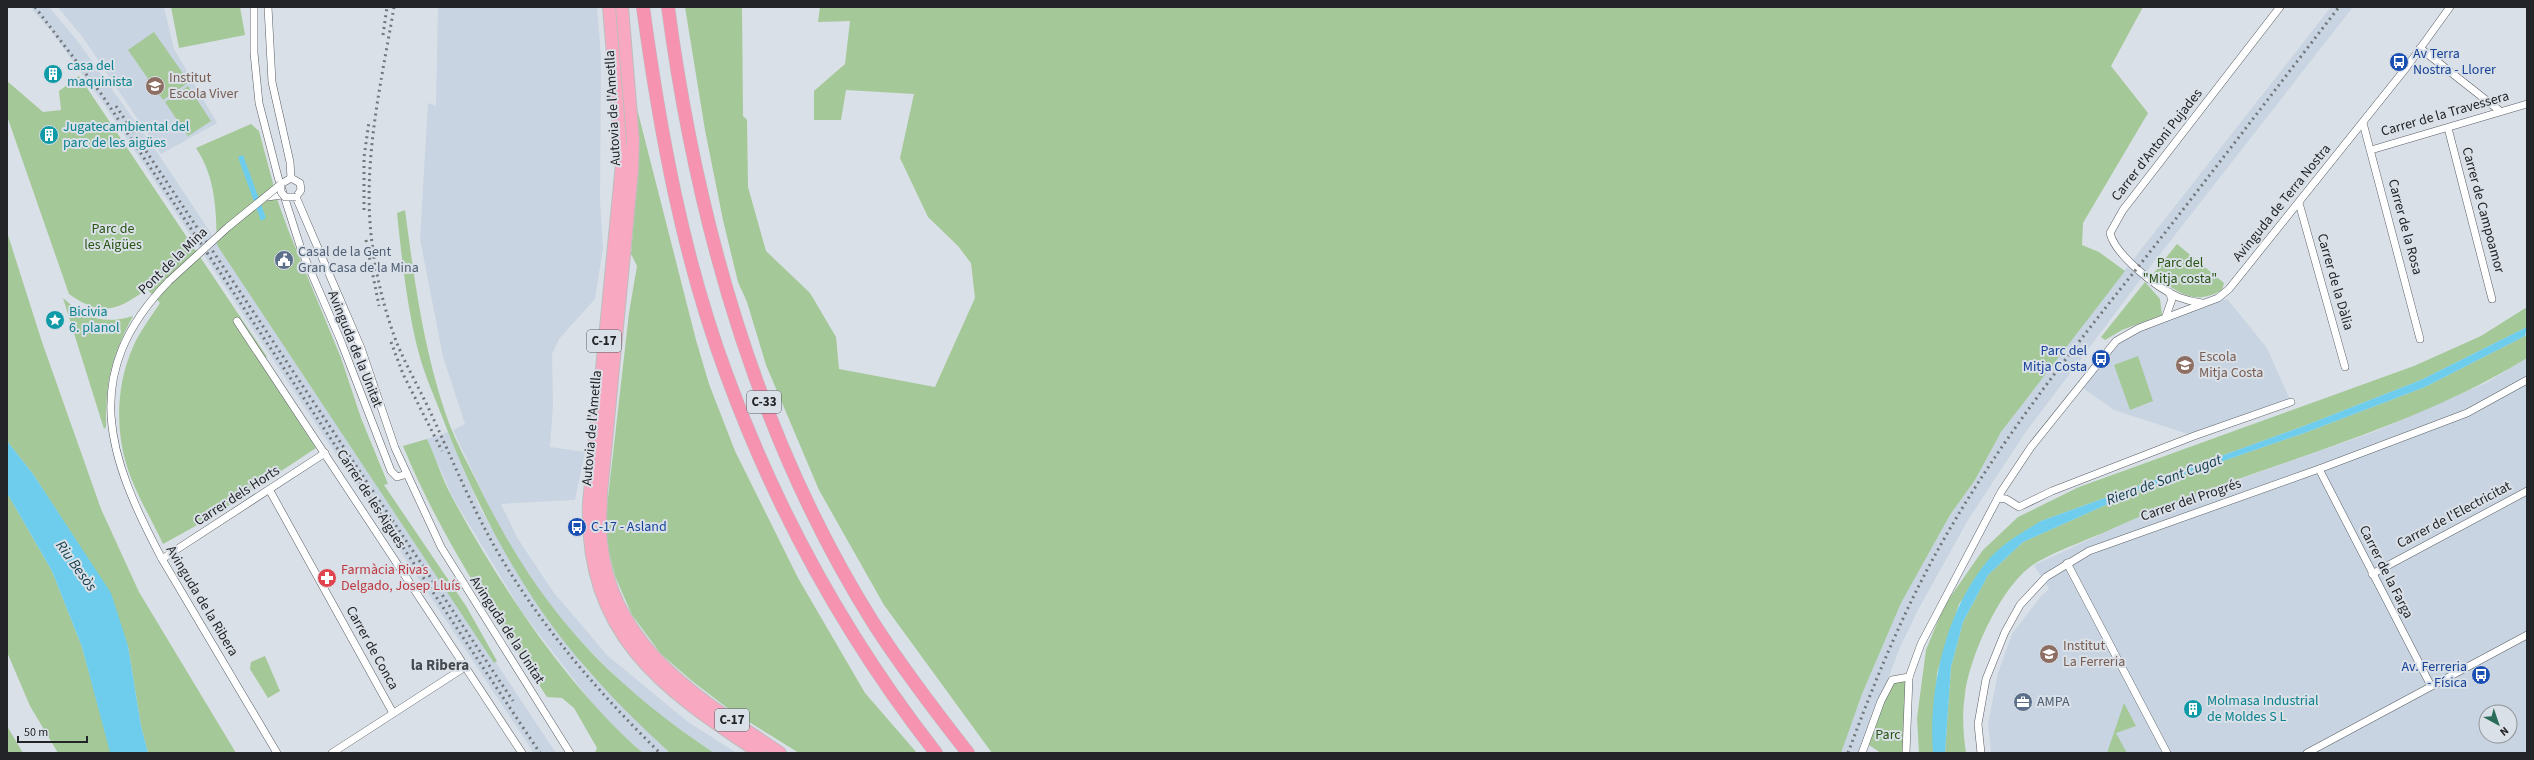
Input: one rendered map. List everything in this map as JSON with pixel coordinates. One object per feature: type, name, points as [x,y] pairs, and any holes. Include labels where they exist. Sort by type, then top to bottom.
[{"type":"highway","name":"Autovia de l'Ametlla","points":[[609,7],[622,164],[589,503],[589,533],[594,570],[606,607],[617,629],[643,663],[674,692],[760,753]]},
{"type":"highway","name":"Autovia de l'Ametlla","points":[[622,7],[630,106],[632,164],[601,493],[601,543],[608,578],[630,628],[655,660],[684,686],[780,753]]},
{"type":"highway","name":"C-33","points":[[643,7],[660,115],[685,237],[726,375],[750,438],[793,529],[825,588],[885,684],[936,753]]},
{"type":"highway","name":"C-33","points":[[668,7],[683,101],[709,229],[748,361],[773,426],[814,515],[874,624],[927,700],[968,753]]},
{"type":"street","name":"Avinguda de la Unitat","points":[[254,7],[254,53],[259,103],[278,177],[300,249],[340,339],[389,467],[397,476],[407,474]]},
{"type":"street","points":[[268,7],[272,82],[291,167],[291,178]]},
{"type":"street","name":"Carrer d'Antoni Pujades","points":[[2205,303],[2189,301],[2169,292],[2121,253],[2112,240],[2110,232],[2123,210],[2280,7]]},
{"type":"street","name":"Avinguda de Terra Nostra","points":[[1906,753],[1909,677],[1921,644],[1998,498],[2031,447],[2116,341],[2139,328],[2166,316],[2205,303],[2229,289],[2300,203],[2363,123],[2450,7]]},
{"type":"street","points":[[2420,48],[2500,111]]},
{"type":"street","name":"Carrer de la Travessera","points":[[2371,150],[2527,104]]},
{"type":"street","name":"Carrer de la Rosa","points":[[2363,123],[2420,338]]},
{"type":"street","name":"Carrer de Campoamor","points":[[2448,128],[2492,299]]},
{"type":"street","points":[[291,178],[298,180],[301,186],[300,193],[296,197],[288,199],[282,195],[267,198],[281,184],[291,178]]},
{"type":"street","points":[[281,184],[282,195]]},
{"type":"street","name":"Avinguda de la Unitat","points":[[296,197],[302,208],[323,263],[361,348],[390,437],[449,562],[570,753]]},
{"type":"street","name":"Pont de la Mina","points":[[116,456],[111,407],[117,365],[136,320],[148,302],[169,281],[228,227],[267,198]]},
{"type":"street","name":"Carrer de la Dàlia","points":[[2300,203],[2345,368]]},
{"type":"street","points":[[2166,316],[2172,299],[2169,292]]},
{"type":"street","name":"Carrer de les Aigues","points":[[237,321],[522,753]]},
{"type":"street","name":"Carrer del Progrés","points":[[1981,753],[1978,724],[1986,679],[2005,632],[2020,605],[2042,580],[2089,551],[2319,469],[2467,413],[2527,380]]},
{"type":"street","points":[[1998,498],[2006,499],[2019,507],[2052,491],[2194,436],[2291,402]]},
{"type":"street","name":"Carrer dels Horts","points":[[162,559],[270,491],[325,453]]},
{"type":"street","name":"Avinguda de la Ribera","points":[[116,456],[142,520],[162,559],[278,753]]},
{"type":"street","name":"Carrer de la Farga","points":[[2319,469],[2431,686]]},
{"type":"street","name":"Carrer de Conca","points":[[270,491],[393,713]]},
{"type":"street","name":"Carrer de l'Electricitat","points":[[2372,574],[2527,491]]},
{"type":"street","points":[[2067,564],[2167,753]]},
{"type":"street","points":[[2307,753],[2527,635]]},
{"type":"street","points":[[332,753],[465,668]]},
{"type":"street","points":[[1862,753],[1881,701],[1892,680],[1909,677]]},
{"type":"shaded area","points":[[30,7],[49,7],[76,39],[157,152],[556,753],[534,753],[103,103],[51,31]]},
{"type":"shaded area","name":"Institut Escola Viver","points":[[58,7],[164,7],[174,49],[217,123],[161,154],[84,39]]},
{"type":"shaded area","points":[[438,7],[597,7],[601,57],[600,200],[603,248],[595,299],[559,339],[552,354],[553,404],[550,447],[585,452],[575,500],[501,504],[518,539],[554,593],[608,656],[688,722],[737,753],[714,753],[662,717],[627,688],[561,621],[529,578],[501,531],[453,430],[465,424],[443,357],[420,239],[428,103],[436,106]]},
{"type":"shaded area","points":[[2331,7],[2353,7],[2150,267],[2025,433],[1968,520],[1918,610],[1901,645],[1859,753],[1841,753],[1862,694],[1901,603],[1950,515],[1975,480],[2001,432],[2085,321]]},
{"type":"shaded area","name":"Escola Mitja Costa","points":[[2218,298],[2228,300],[2267,348],[2291,402],[2194,436],[2114,410],[2080,386],[2116,341]]},
{"type":"shaded area","points":[[2527,358],[2527,753],[2109,753],[2124,713],[2120,706],[2123,712],[2108,753],[1991,753],[1988,724],[1998,673],[2012,634],[2041,596],[2049,589],[2034,565],[2160,507],[2374,432],[2488,382]]},
{"type":"shaded area","points":[[448,432],[480,508],[525,585],[586,669],[670,753],[643,753],[602,716],[522,612],[452,496],[427,439]]},
{"type":"green space","points":[[171,7],[240,7],[245,35],[179,48]]},
{"type":"green space","points":[[685,7],[742,7],[743,116],[747,120],[748,187],[766,251],[810,293],[836,337],[839,369],[935,387],[975,298],[971,263],[958,246],[928,217],[900,158],[914,94],[846,90],[841,120],[814,120],[814,91],[845,64],[850,21],[818,22],[820,7],[2143,7],[2111,66],[2148,113],[2083,223],[2082,245],[2099,252],[2125,271],[2001,432],[1975,480],[1950,515],[1901,603],[1862,694],[1841,753],[992,753],[884,605],[819,490],[766,365],[747,302],[738,282],[723,220],[705,130]]},
{"type":"green space","points":[[154,32],[189,82],[163,100],[128,50]]},
{"type":"green space","name":"Parc de les Aigües","points":[[79,76],[267,357],[257,358],[316,448],[210,518],[163,544],[129,473],[122,449],[119,420],[121,390],[128,361],[139,335],[160,303],[147,289],[127,302],[109,308],[90,306],[69,294],[7,116],[7,81],[43,112],[61,110],[59,91]]},
{"type":"green space","points":[[188,86],[211,121],[188,136],[165,102]]},
{"type":"green space","points":[[633,93],[696,340],[709,384],[735,451],[798,578],[865,693],[917,753],[799,753],[730,710],[692,681],[661,654],[632,615],[615,576],[604,533],[629,313],[637,266],[631,254],[635,202]]},
{"type":"green space","points":[[251,124],[259,131],[278,202],[341,358],[361,418],[388,484],[384,485],[466,606],[497,661],[494,663],[217,245],[214,195],[208,171],[196,148]]},
{"type":"green space","points":[[405,210],[420,312],[437,387],[456,440],[501,529],[525,568],[550,603],[577,636],[606,667],[639,697],[674,725],[714,753],[670,753],[627,712],[587,669],[542,612],[522,582],[487,518],[456,452],[427,379],[419,354],[408,302],[397,213]]},
{"type":"green space","points":[[7,232],[42,342],[101,509],[139,592],[236,753],[148,753],[141,726],[128,646],[68,528],[33,474],[7,441]]},
{"type":"green space","name":"Parc del \"Mitja costa\"","points":[[2177,244],[2224,283],[2222,290],[2212,295],[2193,297],[2177,291],[2153,274]]},
{"type":"green space","name":"Parc del \"Mitja costa\"","points":[[2145,282],[2160,299],[2162,315],[2122,330],[2105,340],[2101,337]]},
{"type":"green space","points":[[63,298],[79,311],[95,318],[112,320],[133,316],[120,344],[111,369],[107,395],[106,427],[104,429]]},
{"type":"green space","points":[[2527,307],[2527,327],[2421,380],[2304,426],[2041,521],[2012,540],[1959,604],[1937,673],[1933,753],[1919,753],[1917,718],[1926,650],[1944,606],[1983,550],[2018,517],[2079,487],[2414,366],[2481,336]]},
{"type":"green space","points":[[2527,335],[2527,358],[2478,385],[2428,409],[2377,430],[2167,505],[2063,549],[2034,564],[2022,574],[2010,588],[1999,605],[1980,642],[1973,660],[1968,678],[1963,709],[1966,753],[1945,753],[1951,667],[1963,622],[1988,575],[2023,542],[2137,491],[2307,432],[2425,387]]},
{"type":"green space","points":[[2138,356],[2153,401],[2130,410],[2114,365]]},
{"type":"green space","points":[[427,439],[452,497],[491,565],[537,634],[588,698],[615,727],[643,753],[595,753],[597,748],[574,708],[562,698],[547,697],[469,575],[434,512],[418,479],[403,446]]},
{"type":"green space","points":[[7,493],[52,571],[82,647],[111,753],[58,753],[30,706],[7,652]]},
{"type":"green space","points":[[265,656],[280,691],[268,698],[250,669],[251,662]]},
{"type":"green space","name":"Parc","points":[[1909,677],[1906,753],[1881,753],[1866,743],[1892,680]]},
{"type":"green space","points":[[2124,703],[2136,726],[2116,733],[2127,753],[2107,753]]},
{"type":"green space","points":[[7,726],[23,753],[7,753]]},
{"type":"water","points":[[243,155],[266,218],[261,221],[238,157]]},
{"type":"water","name":"Riera de Sant Cugat","points":[[2527,327],[2525,336],[2425,387],[2307,432],[2137,491],[2023,542],[1988,575],[1963,622],[1951,667],[1945,753],[1933,753],[1932,728],[1937,677],[1951,625],[1961,601],[1974,579],[1989,559],[2007,543],[2041,521],[2304,426],[2421,380]]},
{"type":"water","name":"Riu Besòs","points":[[7,441],[33,474],[111,593],[128,646],[141,726],[148,753],[110,752],[82,647],[52,571],[7,493]]},
{"type":"railway","points":[[35,7],[102,95],[540,753]]},
{"type":"railway","points":[[383,35],[387,7]]},
{"type":"railway","points":[[394,7],[372,141],[369,196],[371,238],[376,268],[382,298],[396,341],[473,506],[500,556],[517,583],[554,635],[594,684],[660,753]]},
{"type":"railway","points":[[1848,753],[1880,671],[1916,591],[1944,539],[1989,465],[2065,359],[2195,195],[2339,7]]},
{"type":"railway","points":[[116,106],[513,701]]},
{"type":"railway","points":[[364,210],[364,157],[369,122]]},
{"type":"railway","points":[[366,240],[379,306]]},
{"type":"railway","points":[[391,342],[403,374],[442,451]]},
{"type":"place","name":"Av Terra Nostra - Llorer","points":[[2399,62]]},
{"type":"place","name":"casa del maquinista","points":[[53,74]]},
{"type":"place","name":"Institut Escola Viver","points":[[155,86]]},
{"type":"place","name":"Jugatecambiental del parc de les aigües","points":[[49,135]]},
{"type":"place","name":"Casal de la Gent Gran Casa de la Mina","points":[[284,260]]},
{"type":"place","name":"Bicivia 6. planol","points":[[55,320]]},
{"type":"place","name":"Parc del Mitja Costa","points":[[2101,359]]},
{"type":"place","name":"Escola Mitja Costa","points":[[2185,365]]},
{"type":"place","name":"C-17 - Asland","points":[[577,527]]},
{"type":"place","name":"Farmàcia Rivas Delgado, Josep Lluís","points":[[327,578]]},
{"type":"place","name":"Institut La Ferreria","points":[[2049,654]]},
{"type":"place","name":"Av. Ferreria - Física","points":[[2481,675]]},
{"type":"place","name":"AMPA","points":[[2023,702]]},
{"type":"place","name":"Molmasa Industrial de Moldes S L","points":[[2193,709]]},
{"type":"district","name":"la Ribera","points":[[440,665]]}]
